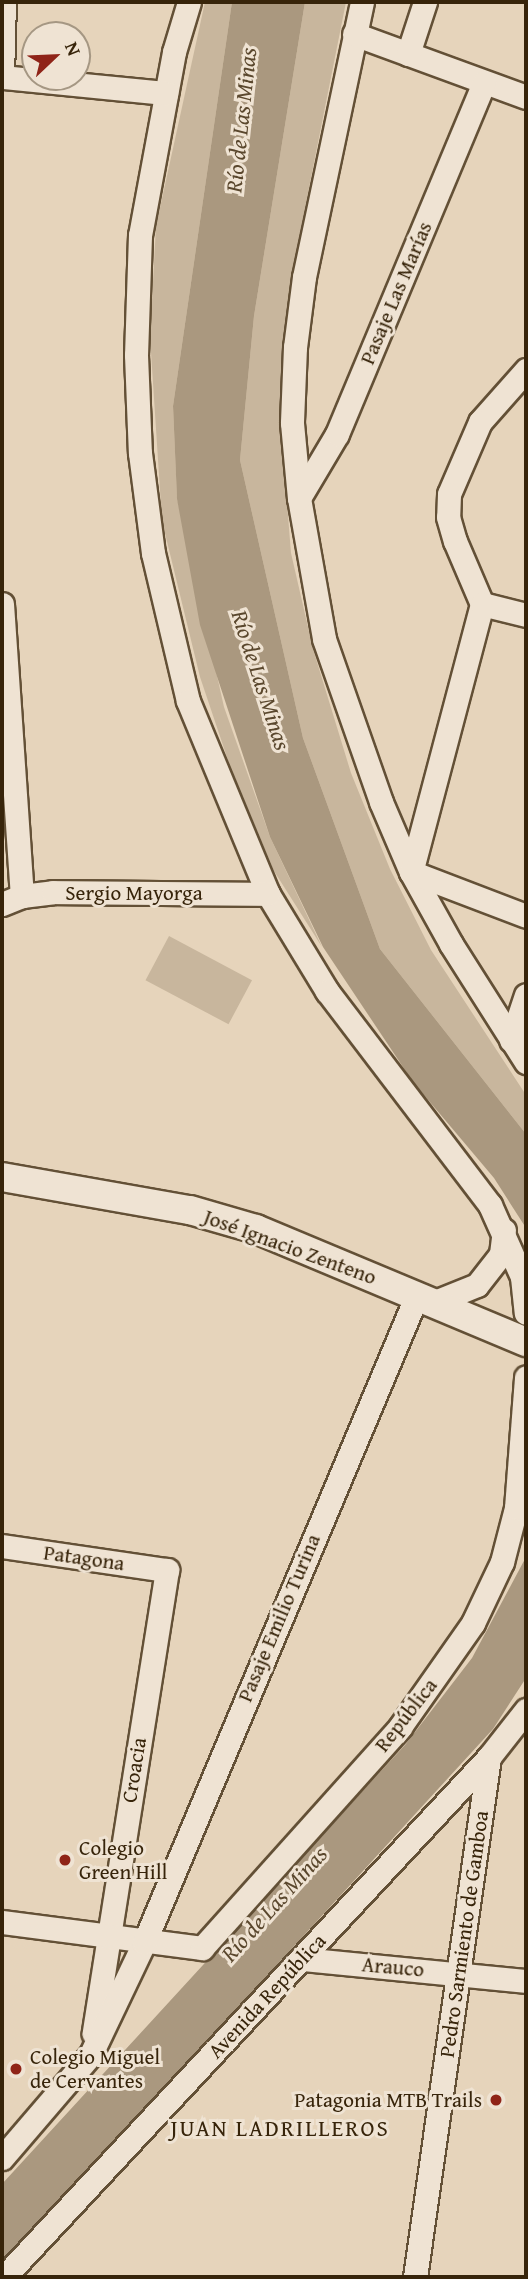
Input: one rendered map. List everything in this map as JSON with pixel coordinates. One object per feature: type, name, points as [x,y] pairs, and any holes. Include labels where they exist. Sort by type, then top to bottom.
[{"type":"street","points":[[4,2],[2,77],[166,93]]},
{"type":"street","points":[[189,2],[166,93],[139,235],[136,355],[141,466],[153,553],[188,701],[268,894],[327,991],[472,1177],[504,1230],[522,1277],[526,1313]]},
{"type":"street","points":[[362,2],[304,277],[295,347],[292,423],[299,498],[324,639],[381,802],[411,872],[526,1062]]},
{"type":"street","points":[[408,54],[425,2]]},
{"type":"street","points":[[354,34],[526,97]]},
{"type":"street","name":"Pasaje Las Marías","points":[[299,498],[337,434],[484,82]]},
{"type":"street","points":[[411,872],[482,604],[455,541],[448,517],[449,495],[480,422],[526,370]]},
{"type":"street","points":[[2,604],[12,900]]},
{"type":"street","points":[[482,604],[526,615]]},
{"type":"street","points":[[411,872],[526,916]]},
{"type":"street","name":"Sergio Mayorga","points":[[12,900],[268,894]]},
{"type":"street","points":[[511,1040],[526,995]]},
{"type":"street","name":"José Ignacio Zenteno","points":[[2,1177],[203,1214],[256,1229],[526,1342]]},
{"type":"street","points":[[426,1298],[477,1285],[501,1254],[504,1230]]},
{"type":"street","name":"Pasaje Emilio Turina","points":[[91,2054],[144,1942],[426,1298]]},
{"type":"street","name":"República","points":[[144,1942],[202,1948],[400,1727],[473,1623],[502,1562],[516,1508],[526,1377]]},
{"type":"street","name":"Patagona","points":[[2,1546],[167,1570]]},
{"type":"street","name":"Croacia","points":[[91,2054],[106,1937],[167,1570]]},
{"type":"street","name":"Avenida República","points":[[4,2277],[489,1757],[526,1710]]},
{"type":"street","name":"Pedro Sarmiento de Gamboa","points":[[415,2277],[489,1757]]},
{"type":"street","points":[[2,1922],[144,1942]]},
{"type":"street","name":"Arauco","points":[[302,1959],[526,1981]]},
{"type":"street","points":[[2,2158],[91,2054]]},
{"type":"shaded area","points":[[205,2],[232,2],[173,406],[177,498],[224,707],[270,837],[322,947],[274,871],[231,769],[200,677],[162,521],[150,337],[156,226]]},
{"type":"shaded area","points":[[305,2],[346,2],[295,258],[285,356],[281,428],[291,553],[313,649],[351,773],[390,869],[431,950],[526,1095],[526,1134],[380,949],[303,738],[240,460],[254,316]]},
{"type":"shaded area","points":[[169,936],[252,980],[229,1024],[146,980]]},
{"type":"water","name":"Río de Las Minas","points":[[232,2],[305,2],[254,316],[240,460],[303,738],[380,949],[526,1134],[526,1228],[494,1178],[413,1082],[323,947],[270,837],[200,625],[177,499],[173,406]]},
{"type":"water","name":"Río de Las Minas","points":[[526,1557],[526,1678],[493,1729],[2,2265],[2,2184],[405,1745],[472,1658]]},
{"type":"place","name":"Colegio Green Hill","points":[[65,1860]]},
{"type":"place","name":"Colegio Miguel de Cervantes","points":[[16,2069]]},
{"type":"place","name":"Patagonia MTB Trails","points":[[496,2100]]},
{"type":"district","name":"JUAN LADRILLEROS","points":[[280,2128]]}]
